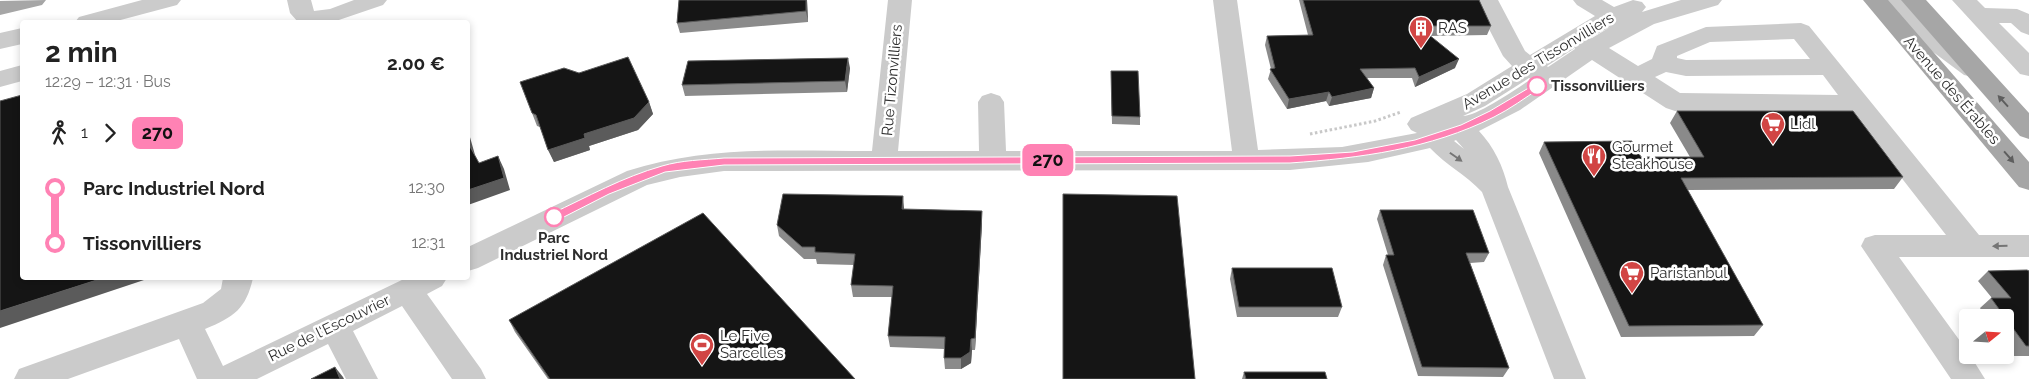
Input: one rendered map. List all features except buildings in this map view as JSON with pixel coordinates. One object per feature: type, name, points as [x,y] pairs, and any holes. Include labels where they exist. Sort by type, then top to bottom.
[{"type":"main road","points":[[0,8],[34,0]]},
{"type":"main road","name":"Avenue des Érables","points":[[1875,0],[2029,180]]},
{"type":"main road","name":"Avenue des Érables","points":[[1913,0],[2029,130]]},
{"type":"street","points":[[95,20],[170,0]]},
{"type":"street","points":[[299,0],[302,13],[308,19],[323,19],[338,15],[375,0]]},
{"type":"street","name":"Rue Tizonvilliers","points":[[884,161],[900,0]]},
{"type":"street","points":[[1225,0],[1246,158]]},
{"type":"street","points":[[1486,0],[1515,56],[1538,72]]},
{"type":"street","points":[[1585,0],[1622,21]]},
{"type":"street","name":"Avenue des Tissonvilliers","points":[[993,160],[1246,158],[1441,126],[1494,114],[1538,72],[1654,0]]},
{"type":"street","name":"Avenue des Tissonvilliers","points":[[1622,21],[1710,0]]},
{"type":"street","points":[[1893,0],[1929,38],[1976,71]]},
{"type":"street","points":[[1971,7],[2017,16],[2029,27]]},
{"type":"street","points":[[1971,7],[2029,68]]},
{"type":"street","points":[[1664,64],[1666,52],[1706,35],[1801,31],[1971,246]]},
{"type":"street","points":[[0,41],[20,36]]},
{"type":"street","points":[[1584,43],[1675,102],[1859,104]]},
{"type":"street","points":[[1636,76],[1664,64],[1686,68],[1830,68]]},
{"type":"street","points":[[0,79],[20,74]]},
{"type":"street","points":[[470,259],[605,192],[663,169],[678,166],[724,161],[993,160],[991,102]]},
{"type":"street","points":[[1441,126],[1454,157],[1478,171],[1494,187],[1570,379]]},
{"type":"street","points":[[1969,379],[1875,246],[2029,246]]},
{"type":"street","points":[[30,379],[214,312],[234,295],[238,280]]},
{"type":"street","points":[[420,284],[470,379]]},
{"type":"street","name":"Rue de l'Escouvrier","points":[[227,379],[420,284]]},
{"type":"street","points":[[187,323],[213,379]]},
{"type":"street","points":[[334,326],[362,379]]},
{"type":"bus line","name":"270","points":[[554,217],[605,192],[663,169],[724,161],[1174,160],[1246,158],[1290,160],[1353,155],[1416,143],[1464,127],[1494,114],[1537,86]]},
{"type":"place","name":"RAS","points":[[1421,49]]},
{"type":"place","name":"Tissonvilliers","points":[[1537,86]]},
{"type":"place","name":"Lidl","points":[[1773,145]]},
{"type":"place","name":"Gourmet Steakhouse","points":[[1594,177]]},
{"type":"place","name":"Parc Industriel Nord","points":[[554,217]]},
{"type":"place","name":"Paristanbul","points":[[1632,294]]},
{"type":"place","name":"Le Five Sarcelles","points":[[702,366]]}]
